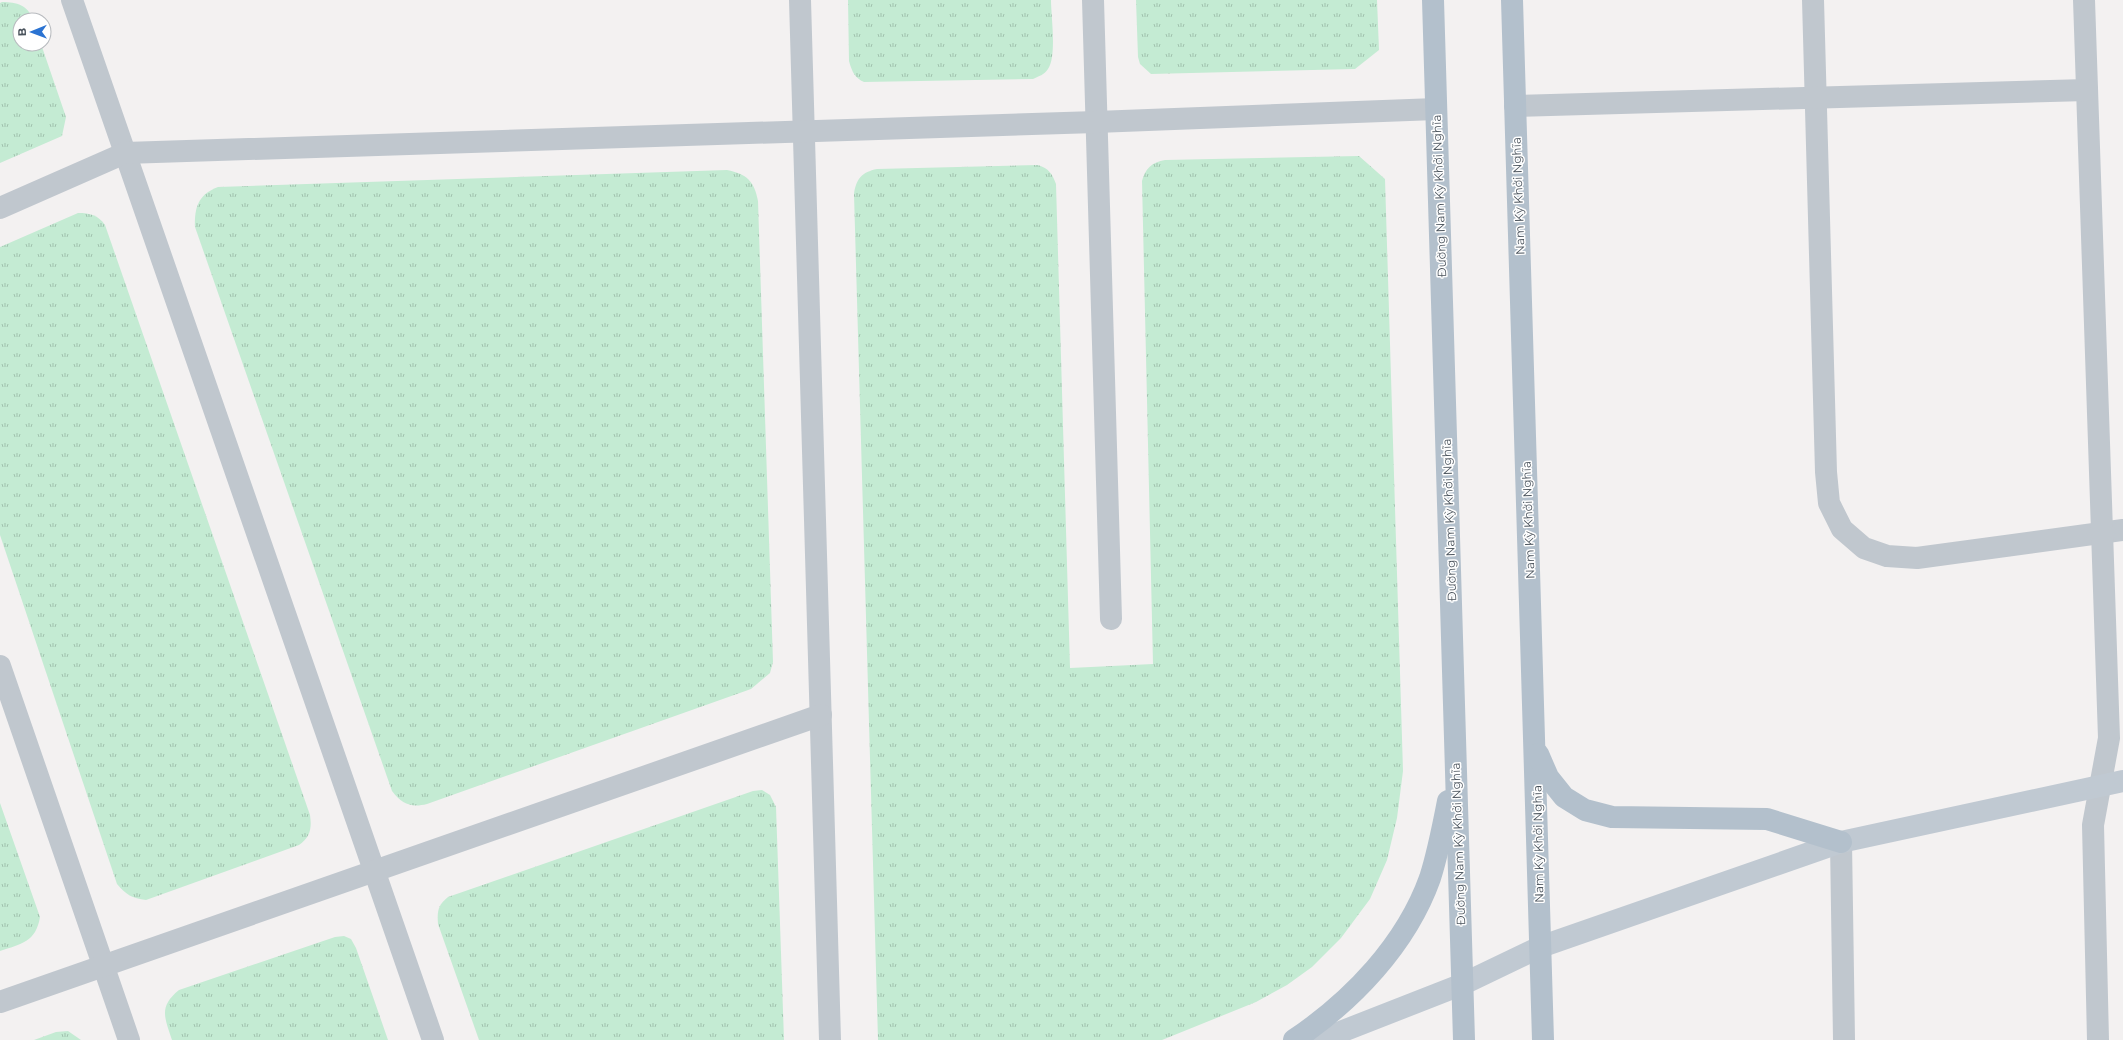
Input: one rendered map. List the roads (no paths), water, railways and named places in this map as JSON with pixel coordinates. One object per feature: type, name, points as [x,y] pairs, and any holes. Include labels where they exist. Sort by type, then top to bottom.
[{"type":"main road","name":"Đường Nam Kỳ Khởi Nghĩa","points":[[1433,0],[1464,1040]]},
{"type":"main road","name":"Nam Kỳ Khởi Nghĩa","points":[[1512,0],[1536,750],[1543,1040]]},
{"type":"main road","points":[[1536,750],[1548,777],[1564,797],[1585,810],[1612,817],[1766,819],[1841,842]]},
{"type":"main road","points":[[1294,1040],[1320,1022],[1348,998],[1394,945],[1414,913],[1429,878],[1440,841],[1456,765]]},
{"type":"street","points":[[72,0],[433,1040]]},
{"type":"street","points":[[800,0],[805,130],[830,1040]]},
{"type":"street","points":[[1093,0],[1111,619]]},
{"type":"street","points":[[1813,0],[1826,472],[1829,503],[1842,529],[1864,548],[1888,556],[1917,558],[2113,531]]},
{"type":"street","points":[[2084,0],[2087,90],[2113,531],[2109,738],[2093,825],[2098,1040]]},
{"type":"street","points":[[1515,106],[2087,90]]},
{"type":"street","points":[[0,208],[125,153],[805,130],[1096,122],[1436,109]]},
{"type":"street","points":[[0,666],[129,1040]]},
{"type":"street","points":[[0,1002],[821,715]]},
{"type":"street","points":[[1320,1040],[1463,984],[1540,946],[1841,842],[2123,781]]},
{"type":"street","points":[[1841,842],[1844,1040]]}]
